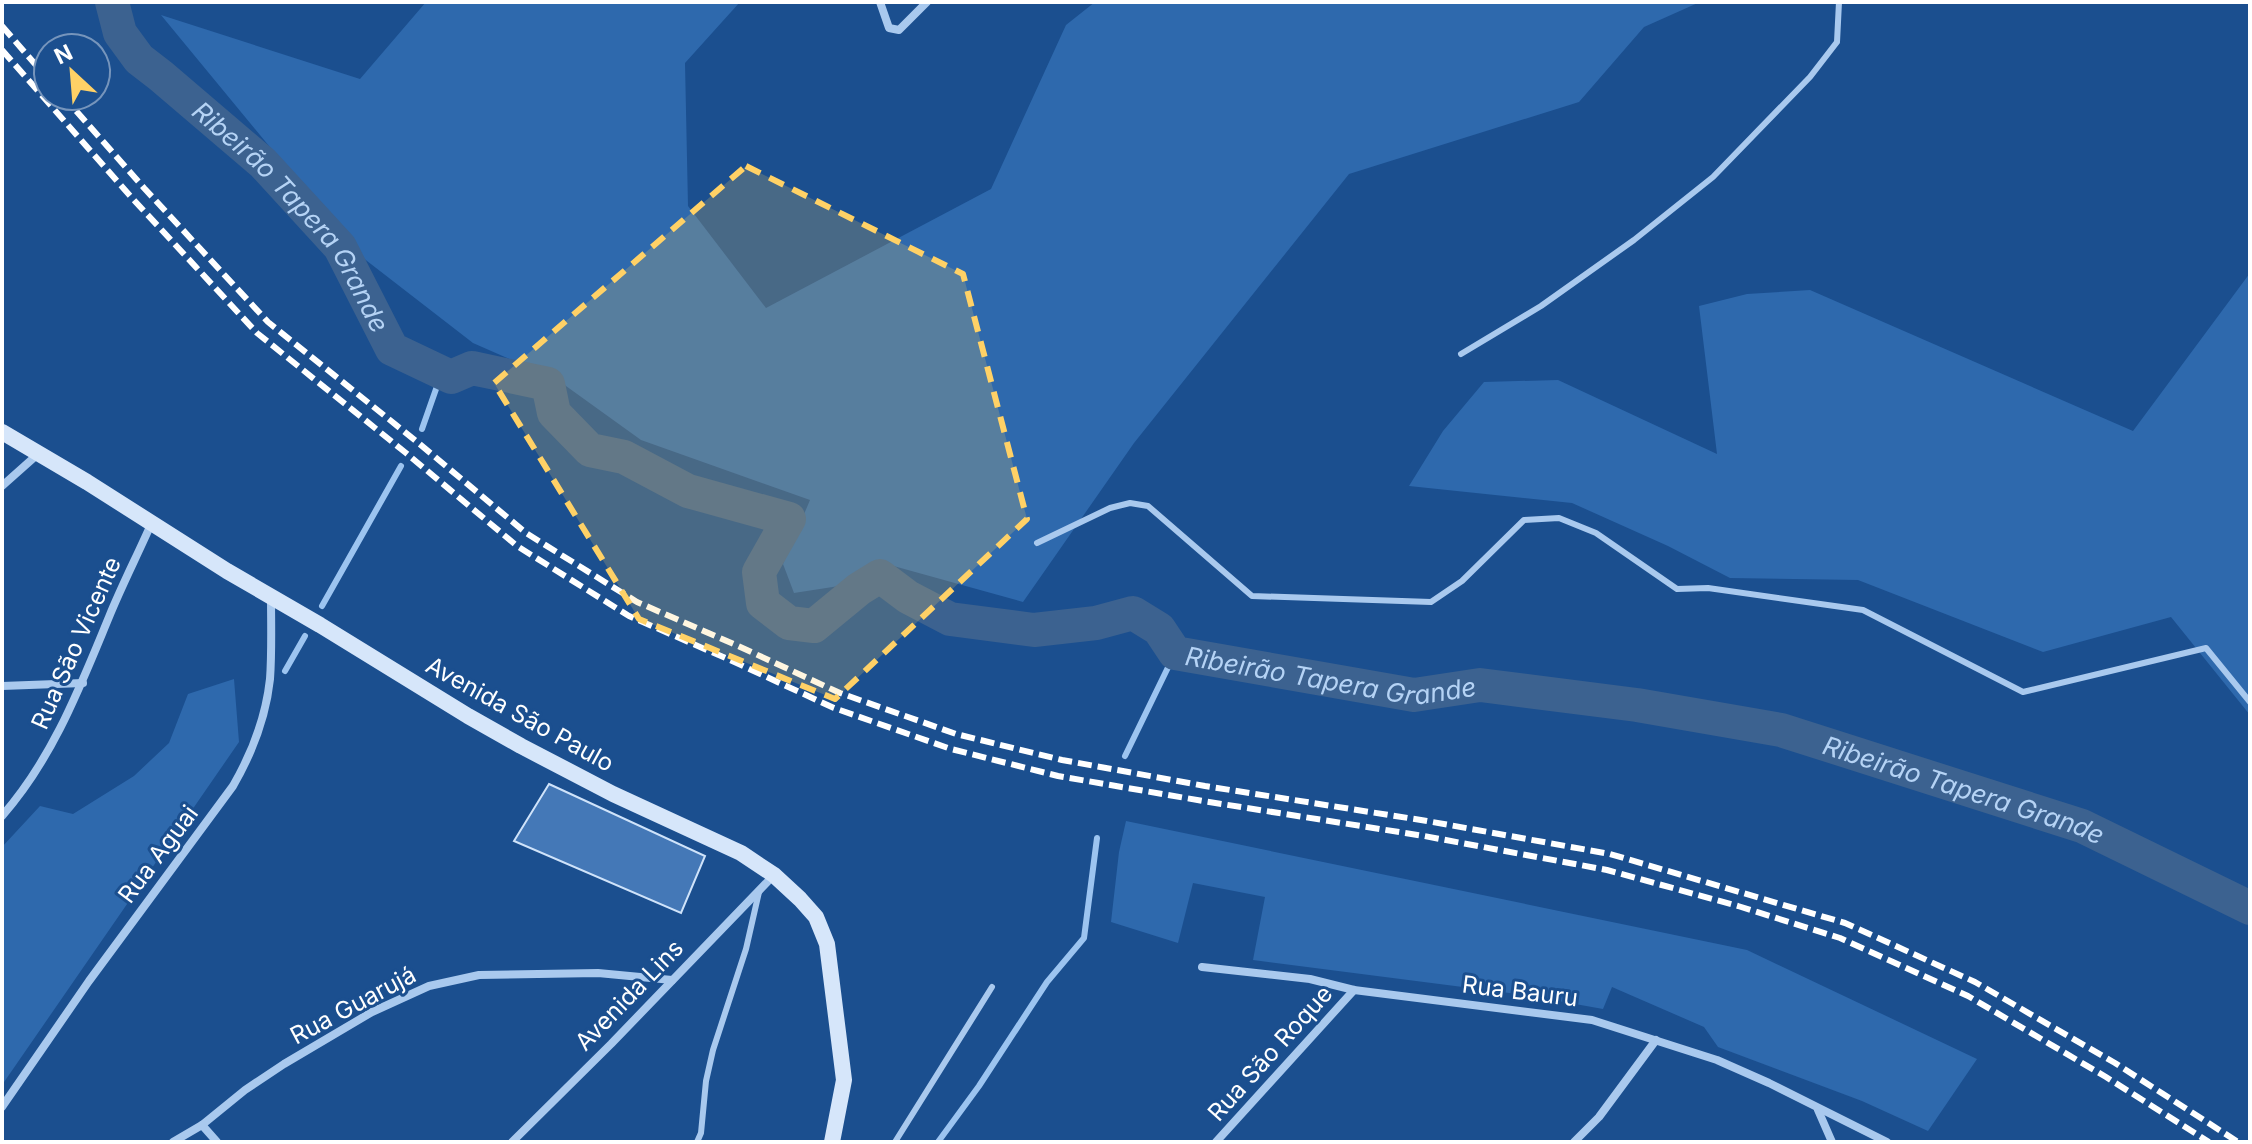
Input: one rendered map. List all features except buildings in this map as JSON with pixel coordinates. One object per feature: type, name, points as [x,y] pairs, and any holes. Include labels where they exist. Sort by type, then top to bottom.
[{"type":"main road","name":"Avenida São Paulo","points":[[2,432],[227,571],[521,746],[613,794],[741,853],[774,875],[816,917],[827,944],[844,1080],[832,1142]]},
{"type":"street","points":[[880,2],[889,28],[899,30],[927,2]]},
{"type":"street","points":[[2,486],[38,454]]},
{"type":"street","name":"Rua São Vicente","points":[[2,816],[47,755],[83,683],[152,522]]},
{"type":"street","name":"Rua Aguai","points":[[2,1107],[246,764],[270,679],[271,596]]},
{"type":"street","points":[[2,686],[83,683]]},
{"type":"street","name":"Avenida Lins","points":[[512,1142],[774,875]]},
{"type":"street","name":"Rua Bauru","points":[[1202,967],[1310,979],[1354,990],[1592,1020],[1717,1060],[1887,1142]]},
{"type":"street","name":"Rua Guarujá","points":[[173,1142],[202,1125],[245,1090],[284,1064],[372,1012],[429,986],[494,975],[598,973],[672,980]]},
{"type":"street","name":"Rua São Roque","points":[[1216,1142],[1354,990]]},
{"type":"street","points":[[1574,1142],[1606,1108],[1656,1040]]},
{"type":"street","points":[[1818,1109],[1832,1142]]},
{"type":"street","points":[[202,1125],[217,1142]]},
{"type":"lane","points":[[1461,354],[1541,306],[1634,240],[1713,177],[1810,77],[1837,42],[1839,2]]},
{"type":"lane","points":[[1037,543],[1110,508],[1130,503],[1148,506],[1252,596],[1431,602],[1462,581],[1524,520],[1559,518],[1596,533],[1677,589],[1708,588],[1863,610],[2023,692],[2206,648],[2250,702]]},
{"type":"lane","points":[[697,1142],[713,1050],[746,949],[759,892]]},
{"type":"lane","points":[[895,1142],[992,987]]},
{"type":"highlighted area","points":[[746,166],[963,274],[1027,519],[835,699],[639,619],[494,383]]},
{"type":"shaded area","points":[[426,2],[740,2],[685,63],[688,206],[766,308],[991,189],[1066,25],[1095,2],[1700,2],[1644,27],[1579,102],[1349,174],[1134,443],[1023,602],[879,562],[852,584],[794,593],[783,564],[810,500],[641,440],[559,381],[473,343],[358,254],[161,15],[360,79]]},
{"type":"shaded area","points":[[2250,273],[2250,715],[2171,617],[2043,652],[1858,580],[1730,578],[1572,503],[1409,486],[1443,431],[1484,382],[1558,380],[1717,454],[1699,306],[1747,294],[1810,290],[2133,431]]},
{"type":"shaded area","points":[[234,679],[239,742],[2,1085],[2,847],[40,806],[73,814],[134,776],[169,743],[188,694]]},
{"type":"shaded area","points":[[1126,821],[1747,950],[1977,1059],[1928,1131],[1862,1101],[1718,1047],[1704,1027],[1612,987],[1603,1009],[1525,995],[1253,960],[1265,897],[1193,883],[1178,943],[1111,922]]},
{"type":"waterway","name":"Ribeirão Tapera Grande","points":[[112,2],[120,33],[139,59],[263,163],[340,247],[392,349],[451,377],[472,368],[548,384],[554,413],[590,450],[624,457],[688,491],[789,519],[759,572],[763,603],[789,623],[814,626],[880,576],[908,597],[950,619],[1034,630],[1096,623],[1133,613],[1159,629],[1175,653],[1414,695],[1480,685],[1637,705],[1781,730],[2082,826],[2250,908]]},
{"type":"waterway","points":[[422,429],[442,372]]},
{"type":"waterway","points":[[322,606],[401,466]]},
{"type":"waterway","points":[[285,671],[305,636]]},
{"type":"waterway","points":[[1125,756],[1175,653]]},
{"type":"waterway","points":[[938,1142],[1047,982],[1084,938],[1097,838]]},
{"type":"railway","points":[[2,26],[32,61]]},
{"type":"railway","points":[[2,50],[132,198],[257,333],[517,546],[629,616],[834,708],[951,749],[1058,776],[1424,836],[1607,870],[1840,938],[1968,996],[2209,1142]]},
{"type":"railway","points":[[77,112],[268,322],[526,533],[637,602],[840,693],[956,734],[1062,760],[1610,854],[1845,923],[1975,982],[2115,1063],[2238,1142]]}]
